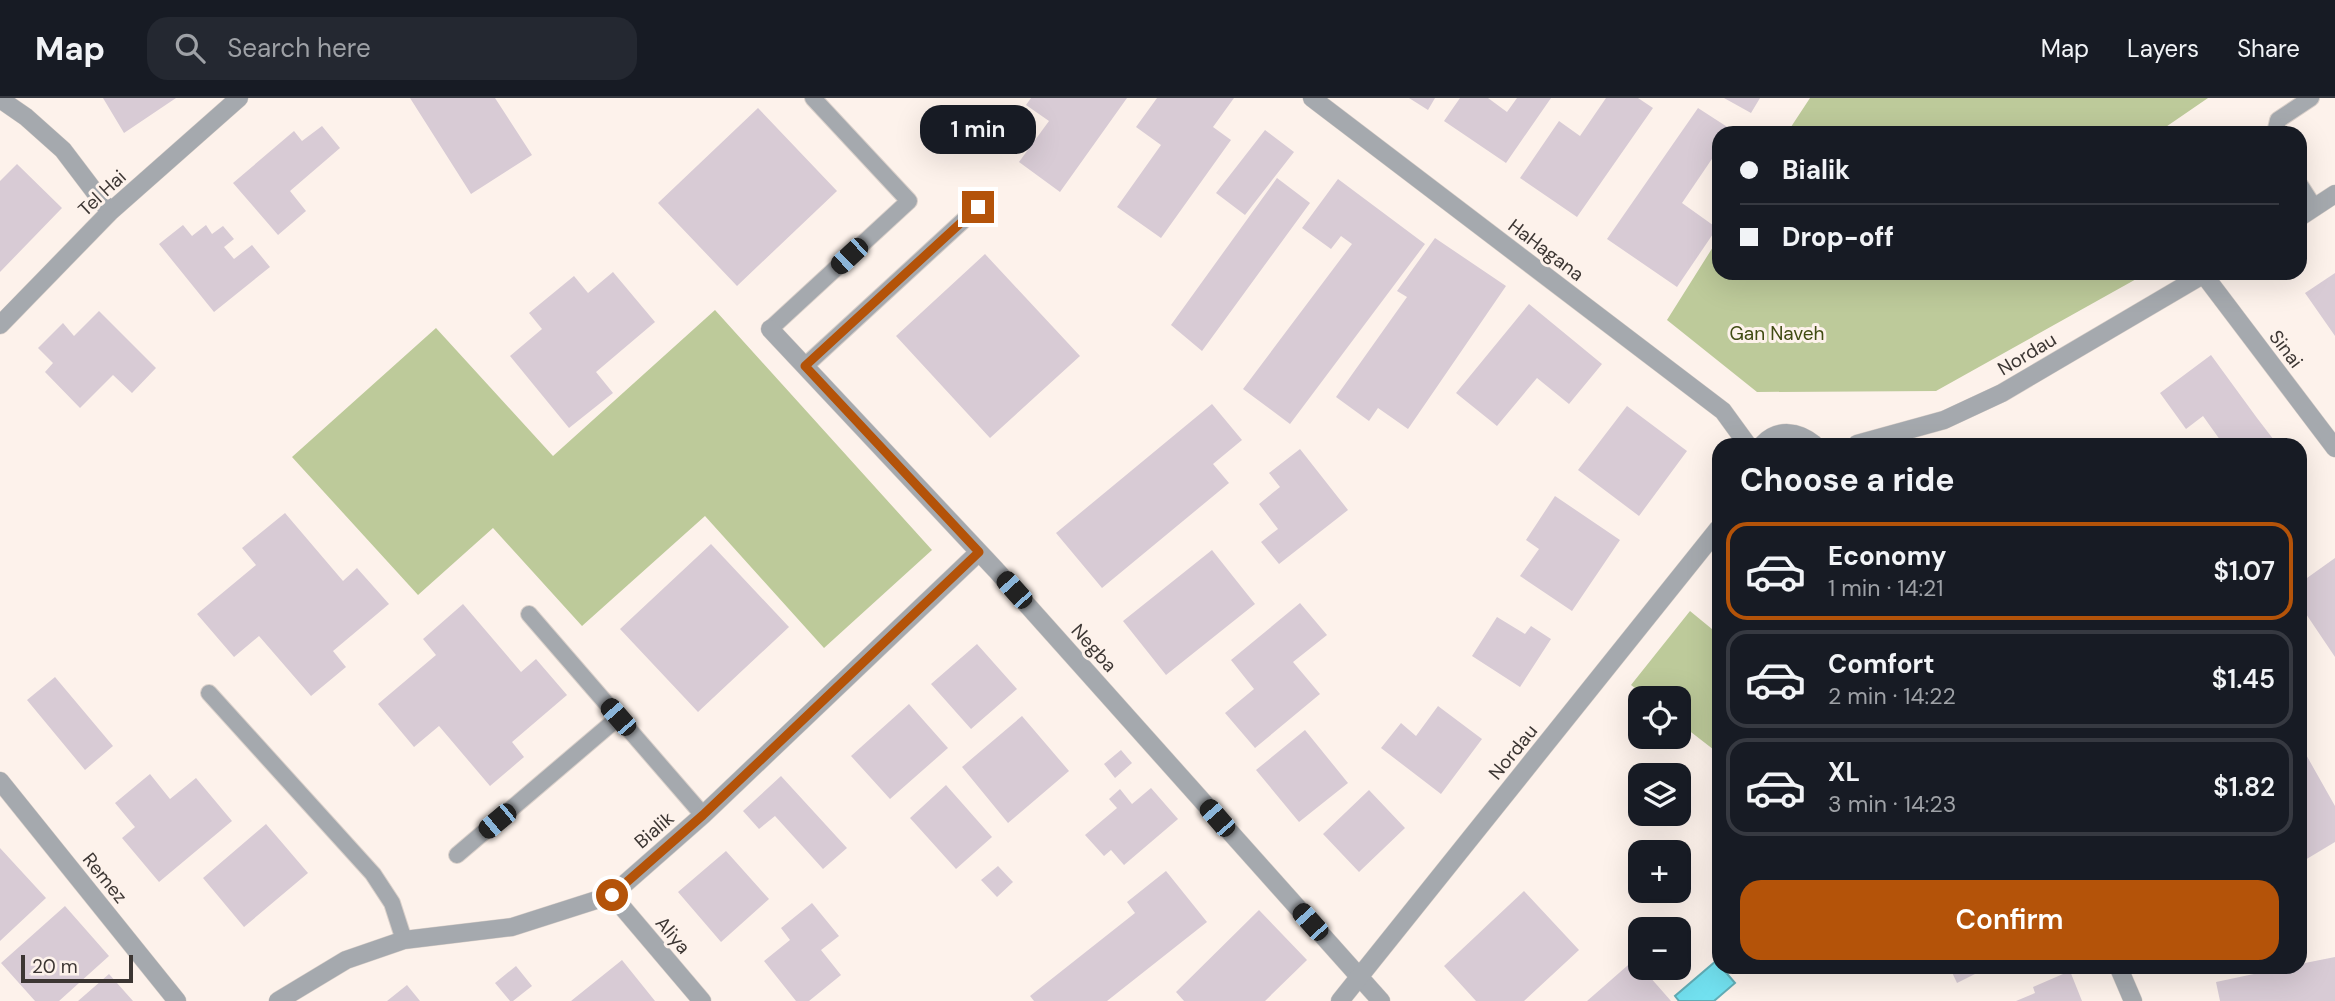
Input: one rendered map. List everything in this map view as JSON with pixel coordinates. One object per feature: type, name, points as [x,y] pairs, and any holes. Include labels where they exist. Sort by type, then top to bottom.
[{"type":"street","name":"Tel Hai","points":[[0,325],[110,212],[239,98]]},
{"type":"street","name":"HaHagana","points":[[1312,98],[1723,411],[1743,438]]},
{"type":"street","points":[[0,99],[26,117],[63,150],[110,212]]},
{"type":"street","points":[[2307,212],[2335,194]]},
{"type":"street","name":"Nordau","points":[[1880,438],[1944,421],[2002,393],[2195,280]]},
{"type":"street","name":"Sinai","points":[[2209,280],[2335,448]]},
{"type":"street","name":"Negba","points":[[770,329],[979,552],[1381,1001]]},
{"type":"street","points":[[1771,438],[1788,432],[1806,438]]},
{"type":"street","name":"Nordau","points":[[1340,1001],[1712,537]]},
{"type":"street","name":"Bialik","points":[[278,1001],[346,960],[404,940],[512,927],[612,895],[703,815],[979,552]]},
{"type":"street","name":"Remez","points":[[0,781],[177,1001]]},
{"type":"street","name":"Aliya","points":[[612,895],[702,1001]]},
{"type":"street","points":[[2121,974],[2133,1001]]},
{"type":"lane","points":[[770,329],[909,201],[813,98]]},
{"type":"lane","points":[[2277,126],[2278,120],[2311,98]]},
{"type":"lane","points":[[805,366],[978,207]]},
{"type":"lane","points":[[529,614],[703,815]]},
{"type":"lane","points":[[209,693],[373,874],[392,903],[404,940]]},
{"type":"lane","points":[[457,855],[618,717]]},
{"type":"green space","points":[[1810,98],[2208,98],[2167,126],[1792,126]]},
{"type":"green space","name":"Gan Naveh","points":[[1712,249],[1712,280],[2134,280],[1936,391],[1757,392],[1667,320]]},
{"type":"green space","points":[[715,310],[932,550],[824,648],[705,516],[582,626],[493,528],[418,595],[292,457],[436,328],[553,456]]},
{"type":"green space","points":[[1690,611],[1712,629],[1712,748],[1691,732],[1691,686],[1632,686]]},
{"type":"water","points":[[1712,964],[1712,974],[1727,974],[1735,983],[1714,1001],[1679,1001],[1675,996]]},
{"type":"building","points":[[103,98],[176,98],[124,133]]},
{"type":"building","points":[[410,98],[495,98],[532,155],[471,194]]},
{"type":"building","points":[[1031,98],[1127,98],[1060,192],[1019,162],[1049,121],[1026,105]]},
{"type":"building","points":[[1157,98],[1234,98],[1213,127],[1231,140],[1161,238],[1117,207],[1161,145],[1136,127]]},
{"type":"building","points":[[1409,98],[1435,98],[1428,110]]},
{"type":"building","points":[[1460,98],[1488,98],[1507,112],[1517,98],[1551,98],[1506,163],[1444,121]]},
{"type":"building","points":[[1606,98],[1638,98],[1653,108],[1577,217],[1520,178],[1559,121],[1580,136]]},
{"type":"building","points":[[1724,98],[1760,98],[1751,113]]},
{"type":"building","points":[[758,108],[837,191],[737,286],[658,203]]},
{"type":"building","points":[[1698,108],[1726,126],[1712,126],[1712,159],[1682,203],[1712,224],[1712,235],[1677,287],[1607,239]]},
{"type":"building","points":[[322,126],[340,148],[290,191],[306,211],[278,235],[233,183],[294,131],[302,141]]},
{"type":"building","points":[[1265,130],[1294,152],[1245,215],[1216,193]]},
{"type":"building","points":[[17,164],[62,208],[0,272],[0,181]]},
{"type":"building","points":[[1277,178],[1310,203],[1202,351],[1171,325]]},
{"type":"building","points":[[1338,179],[1425,244],[1290,424],[1243,389],[1352,244],[1341,236],[1331,249],[1302,228]]},
{"type":"building","points":[[183,225],[192,236],[206,225],[212,234],[223,226],[234,239],[224,247],[234,259],[252,245],[270,267],[214,312],[159,244]]},
{"type":"building","points":[[1435,238],[1506,286],[1408,429],[1378,408],[1369,421],[1336,397],[1407,297],[1397,291]]},
{"type":"building","points":[[985,254],[1080,356],[990,438],[896,336]]},
{"type":"building","points":[[613,272],[655,322],[596,372],[613,393],[569,428],[510,356],[542,329],[529,313],[574,276],[588,293]]},
{"type":"building","points":[[2335,273],[2335,336],[2305,293]]},
{"type":"building","points":[[1529,304],[1602,364],[1569,404],[1537,378],[1497,426],[1456,393]]},
{"type":"building","points":[[99,311],[156,368],[132,393],[113,375],[80,408],[45,372],[53,363],[38,348],[63,323],[74,336]]},
{"type":"building","points":[[2211,355],[2272,438],[2219,438],[2203,416],[2186,429],[2160,393]]},
{"type":"building","points":[[1212,404],[1242,440],[1213,464],[1229,483],[1102,588],[1056,533]]},
{"type":"building","points":[[1627,406],[1687,451],[1639,516],[1578,470]]},
{"type":"building","points":[[1300,449],[1348,510],[1279,564],[1261,542],[1278,529],[1259,504],[1280,487],[1269,473]]},
{"type":"building","points":[[1555,496],[1620,540],[1572,611],[1520,576],[1539,549],[1526,540]]},
{"type":"building","points":[[285,513],[343,581],[357,568],[389,604],[333,651],[346,667],[311,696],[259,636],[234,657],[197,614],[256,565],[242,548]]},
{"type":"building","points":[[711,544],[789,627],[698,712],[620,629]]},
{"type":"building","points":[[1212,550],[1255,604],[1166,675],[1123,621]]},
{"type":"building","points":[[2335,558],[2335,657],[2307,615],[2307,578]]},
{"type":"building","points":[[1300,603],[1327,635],[1293,662],[1320,694],[1255,748],[1225,713],[1254,689],[1231,660]]},
{"type":"building","points":[[463,604],[521,672],[536,659],[567,695],[512,742],[524,757],[490,786],[439,726],[414,747],[378,704],[436,655],[423,639]]},
{"type":"building","points":[[1497,617],[1525,634],[1531,626],[1551,639],[1520,687],[1472,656]]},
{"type":"building","points":[[977,644],[1017,689],[971,729],[931,684]]},
{"type":"building","points":[[55,677],[113,746],[85,770],[27,700]]},
{"type":"building","points":[[909,704],[948,748],[890,799],[851,756]]},
{"type":"building","points":[[1438,706],[1482,739],[1441,794],[1381,748],[1401,723],[1416,736]]},
{"type":"building","points":[[1022,716],[1069,771],[1008,823],[962,767]]},
{"type":"building","points":[[1305,730],[1348,783],[1299,822],[1256,770]]},
{"type":"building","points":[[1121,750],[1132,763],[1115,778],[1104,764]]},
{"type":"building","points":[[2307,756],[2335,806],[2335,842],[2307,859]]},
{"type":"building","points":[[150,774],[170,799],[196,778],[232,821],[159,882],[122,838],[135,827],[115,803]]},
{"type":"building","points":[[781,776],[847,848],[823,869],[775,816],[759,829],[743,811]]},
{"type":"building","points":[[946,785],[992,837],[956,869],[910,818]]},
{"type":"building","points":[[1151,788],[1178,819],[1124,865],[1111,850],[1104,856],[1085,835],[1117,808],[1109,799],[1120,789],[1132,804]]},
{"type":"building","points":[[1369,790],[1405,828],[1359,872],[1323,834]]},
{"type":"building","points":[[266,824],[308,873],[244,927],[203,878]]},
{"type":"building","points":[[0,848],[46,898],[0,941]]},
{"type":"building","points":[[726,851],[769,899],[721,942],[678,892]]},
{"type":"building","points":[[998,866],[1013,882],[997,897],[981,880]]},
{"type":"building","points":[[1166,871],[1207,922],[1107,1001],[1034,1001],[1030,996],[1135,913],[1127,902]]},
{"type":"building","points":[[1524,891],[1579,950],[1524,1001],[1476,1001],[1444,966]]},
{"type":"building","points":[[812,903],[839,936],[821,950],[841,975],[809,1001],[796,1001],[764,961],[790,940],[781,928]]},
{"type":"building","points":[[65,906],[109,956],[59,1001],[35,1001],[1,963]]},
{"type":"building","points":[[1259,910],[1307,960],[1265,1001],[1184,1001],[1176,992]]},
{"type":"building","points":[[2335,957],[2335,1001],[2220,1001],[2216,982],[2254,974],[2307,974],[2307,963]]},
{"type":"building","points":[[622,960],[655,1001],[571,1001]]},
{"type":"building","points":[[1628,965],[1628,980],[1653,980],[1671,1001],[1587,1001]]},
{"type":"building","points":[[516,966],[532,986],[510,1001],[495,983]]},
{"type":"building","points":[[109,974],[133,1001],[78,1001]]},
{"type":"building","points":[[1953,974],[1975,974],[1957,983]]},
{"type":"building","points":[[2063,974],[2071,974],[2082,1001],[2016,1001],[2035,993],[2033,987]]},
{"type":"building","points":[[407,985],[420,1001],[387,1001]]},
{"type":"route","points":[[612,895],[703,815],[979,552],[805,366],[978,207]]}]
